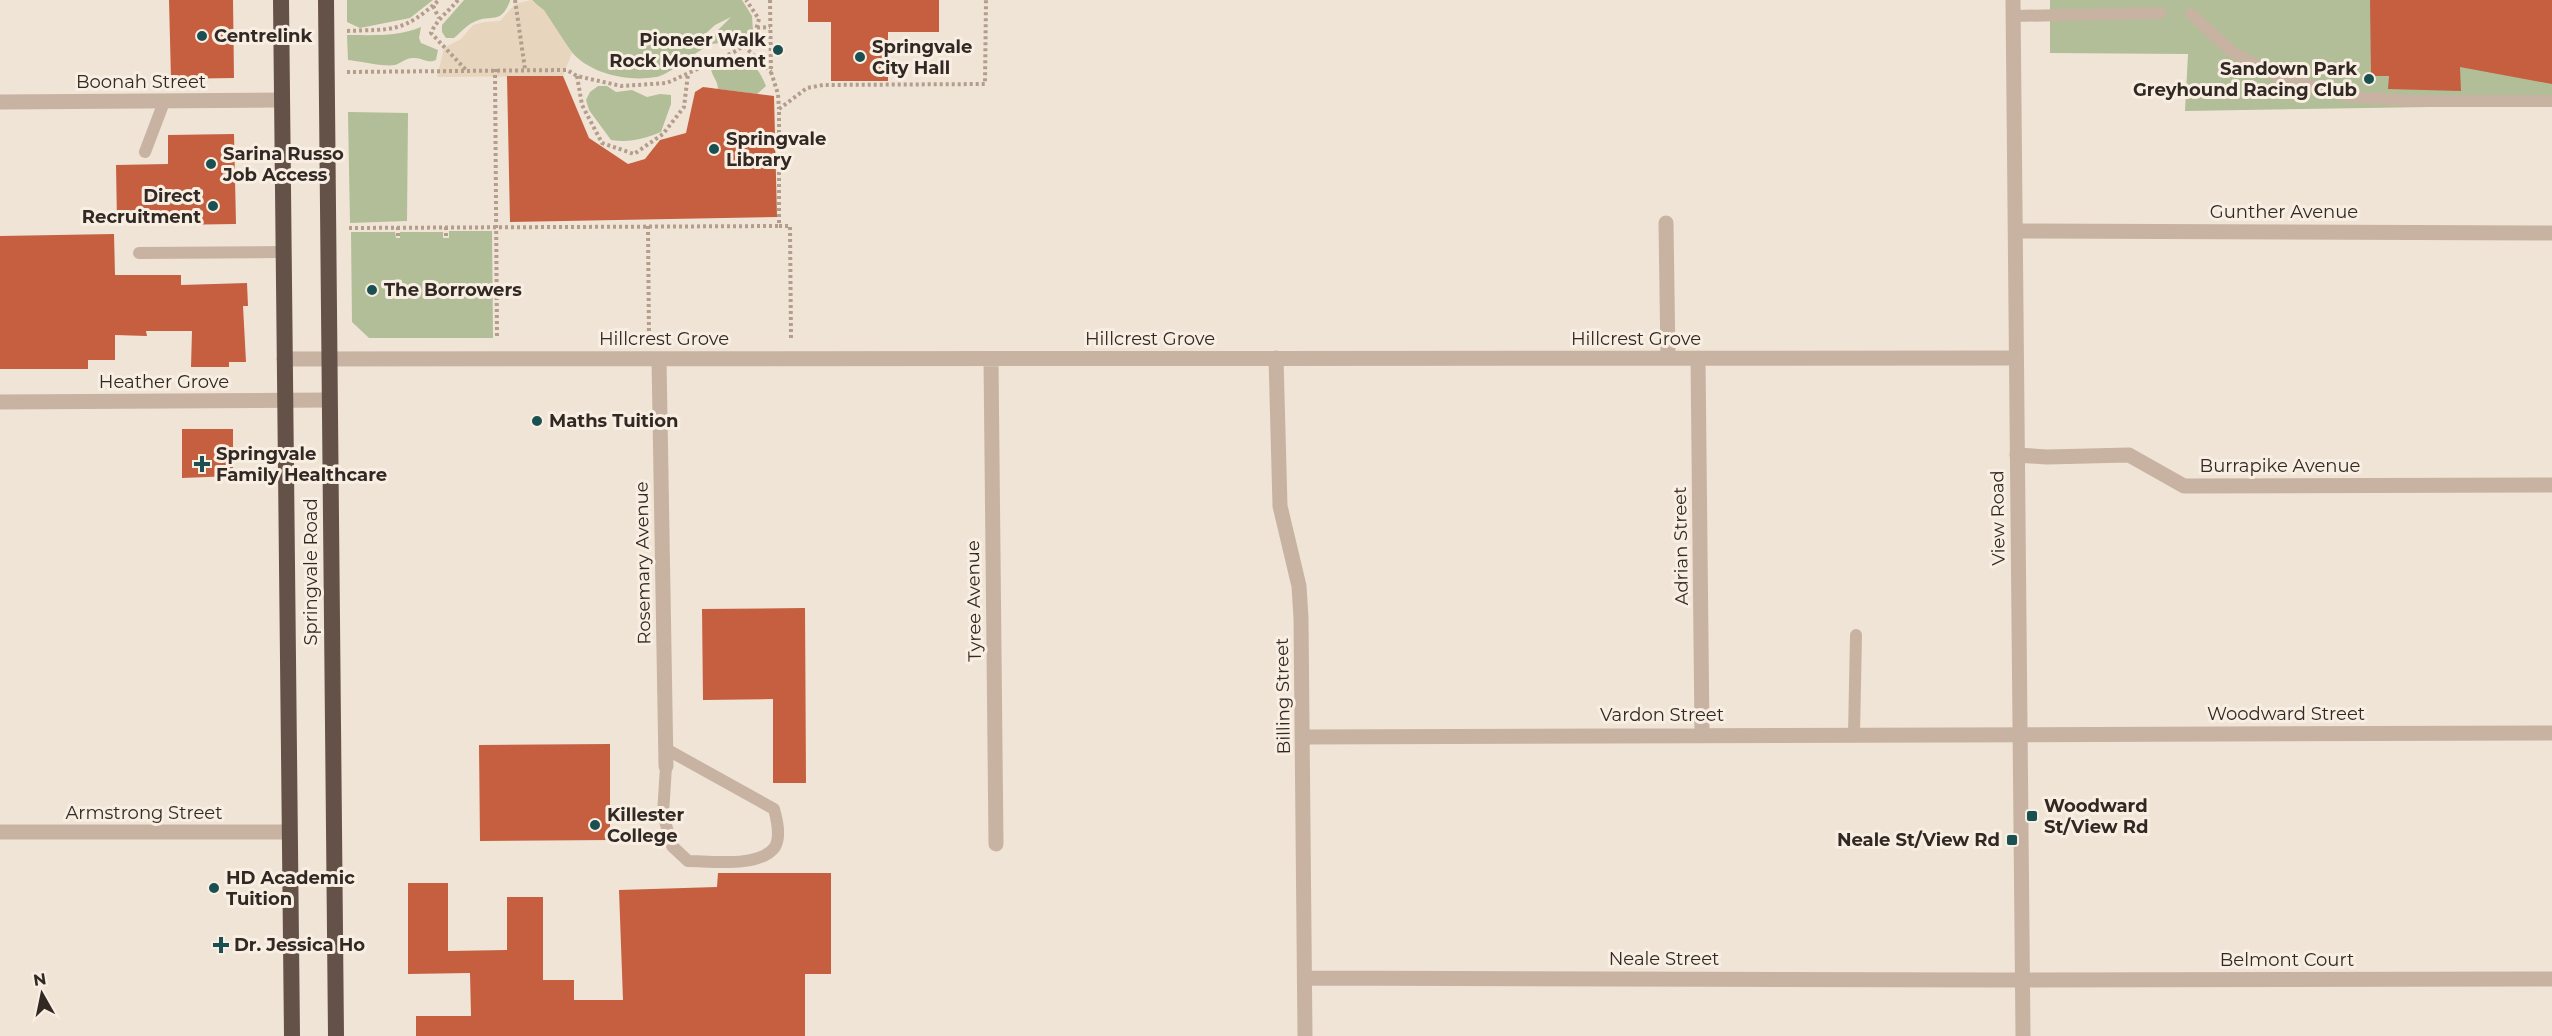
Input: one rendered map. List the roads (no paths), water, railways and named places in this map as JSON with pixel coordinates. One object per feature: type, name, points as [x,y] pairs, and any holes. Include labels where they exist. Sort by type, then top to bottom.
[{"type":"highway","name":"Springvale Road","points":[[281,0],[288,832],[292,1036]]},
{"type":"highway","name":"Springvale Road","points":[[326,0],[336,1036]]},
{"type":"street","name":"View Road","points":[[2013,0],[2023,1036]]},
{"type":"street","name":"Boonah Street","points":[[0,102],[282,100]]},
{"type":"street","points":[[1666,223],[1668,358]]},
{"type":"street","name":"Gunther Avenue","points":[[2016,231],[2552,233]]},
{"type":"street","name":"Billing Street","points":[[1276,358],[1280,506],[1299,586],[1304,737],[1305,1036]]},
{"type":"street","name":"Adrian Street","points":[[1698,358],[1702,734]]},
{"type":"street","name":"Hillcrest Grove","points":[[284,359],[2016,358]]},
{"type":"street","name":"Rosemary Avenue","points":[[659,359],[666,766]]},
{"type":"street","name":"Tyree Avenue","points":[[991,359],[996,843]]},
{"type":"street","name":"Heather Grove","points":[[0,402],[329,400]]},
{"type":"street","name":"Burrapike Avenue","points":[[2017,455],[2047,457],[2129,455],[2184,486],[2552,485]]},
{"type":"street","name":"Woodward Street","points":[[2021,734],[2552,733]]},
{"type":"street","name":"Vardon Street","points":[[1304,737],[2021,734]]},
{"type":"street","name":"Armstrong Street","points":[[0,832],[288,832]]},
{"type":"street","name":"Neale Street","points":[[1305,978],[2022,980]]},
{"type":"street","name":"Belmont Court","points":[[2022,980],[2552,979]]},
{"type":"lane","points":[[2014,16],[2161,13]]},
{"type":"lane","points":[[2191,14],[2231,51],[2276,75],[2352,97],[2411,101],[2552,101]]},
{"type":"lane","points":[[145,152],[164,102]]},
{"type":"lane","points":[[139,253],[284,252]]},
{"type":"lane","points":[[1854,734],[1856,635]]},
{"type":"lane","points":[[666,749],[774,809],[778,828],[776,845],[765,856],[751,860],[688,861],[672,846],[663,814],[666,766]]},
{"type":"place","name":"Centrelink","points":[[202,36]]},
{"type":"place","name":"Pioneer Walk Rock Monument","points":[[778,50]]},
{"type":"place","name":"Springvale City Hall","points":[[860,57]]},
{"type":"place","name":"Sandown Park Greyhound Racing Club","points":[[2369,79]]},
{"type":"place","name":"Springvale Library","points":[[714,149]]},
{"type":"place","name":"Sarina Russo Job Access","points":[[211,164]]},
{"type":"place","name":"Direct Recruitment","points":[[213,206]]},
{"type":"place","name":"The Borrowers","points":[[372,290]]},
{"type":"place","name":"Maths Tuition","points":[[537,421]]},
{"type":"place","name":"Springvale Family Healthcare","points":[[202,464]]},
{"type":"place","name":"Woodward St/View Rd","points":[[2032,816]]},
{"type":"place","name":"Killester College","points":[[595,825]]},
{"type":"place","name":"Neale St/View Rd","points":[[2012,840]]},
{"type":"place","name":"HD Academic Tuition","points":[[214,888]]},
{"type":"place","name":"Dr. Jessica Ho","points":[[221,945]]}]
